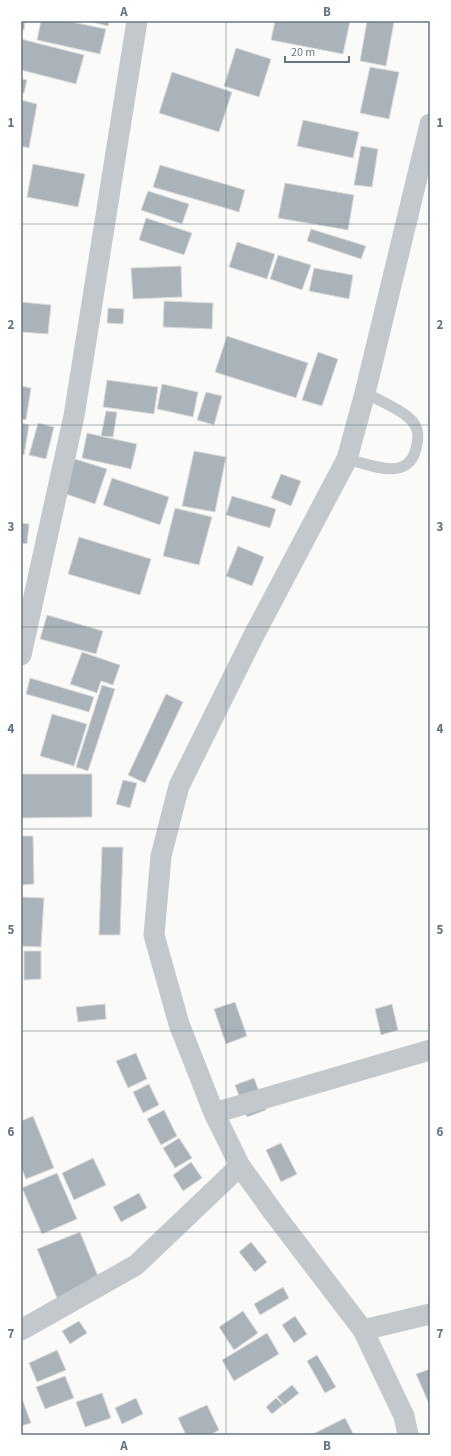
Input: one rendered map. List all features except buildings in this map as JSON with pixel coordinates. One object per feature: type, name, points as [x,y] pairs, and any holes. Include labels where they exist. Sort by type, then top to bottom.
[{"type":"street","points":[[21,655],[74,416],[137,21]]},
{"type":"street","points":[[408,1435],[404,1416],[363,1330],[240,1166],[214,1113],[179,1024],[154,935],[162,856],[179,786],[254,635],[347,459],[365,393],[430,124]]},
{"type":"street","points":[[214,1113],[430,1050]]},
{"type":"street","points":[[21,1330],[136,1265],[240,1166]]},
{"type":"street","points":[[363,1330],[430,1314]]},
{"type":"lane","points":[[347,459],[391,470],[405,466],[416,454],[418,437],[416,426],[410,418],[365,393]]}]
